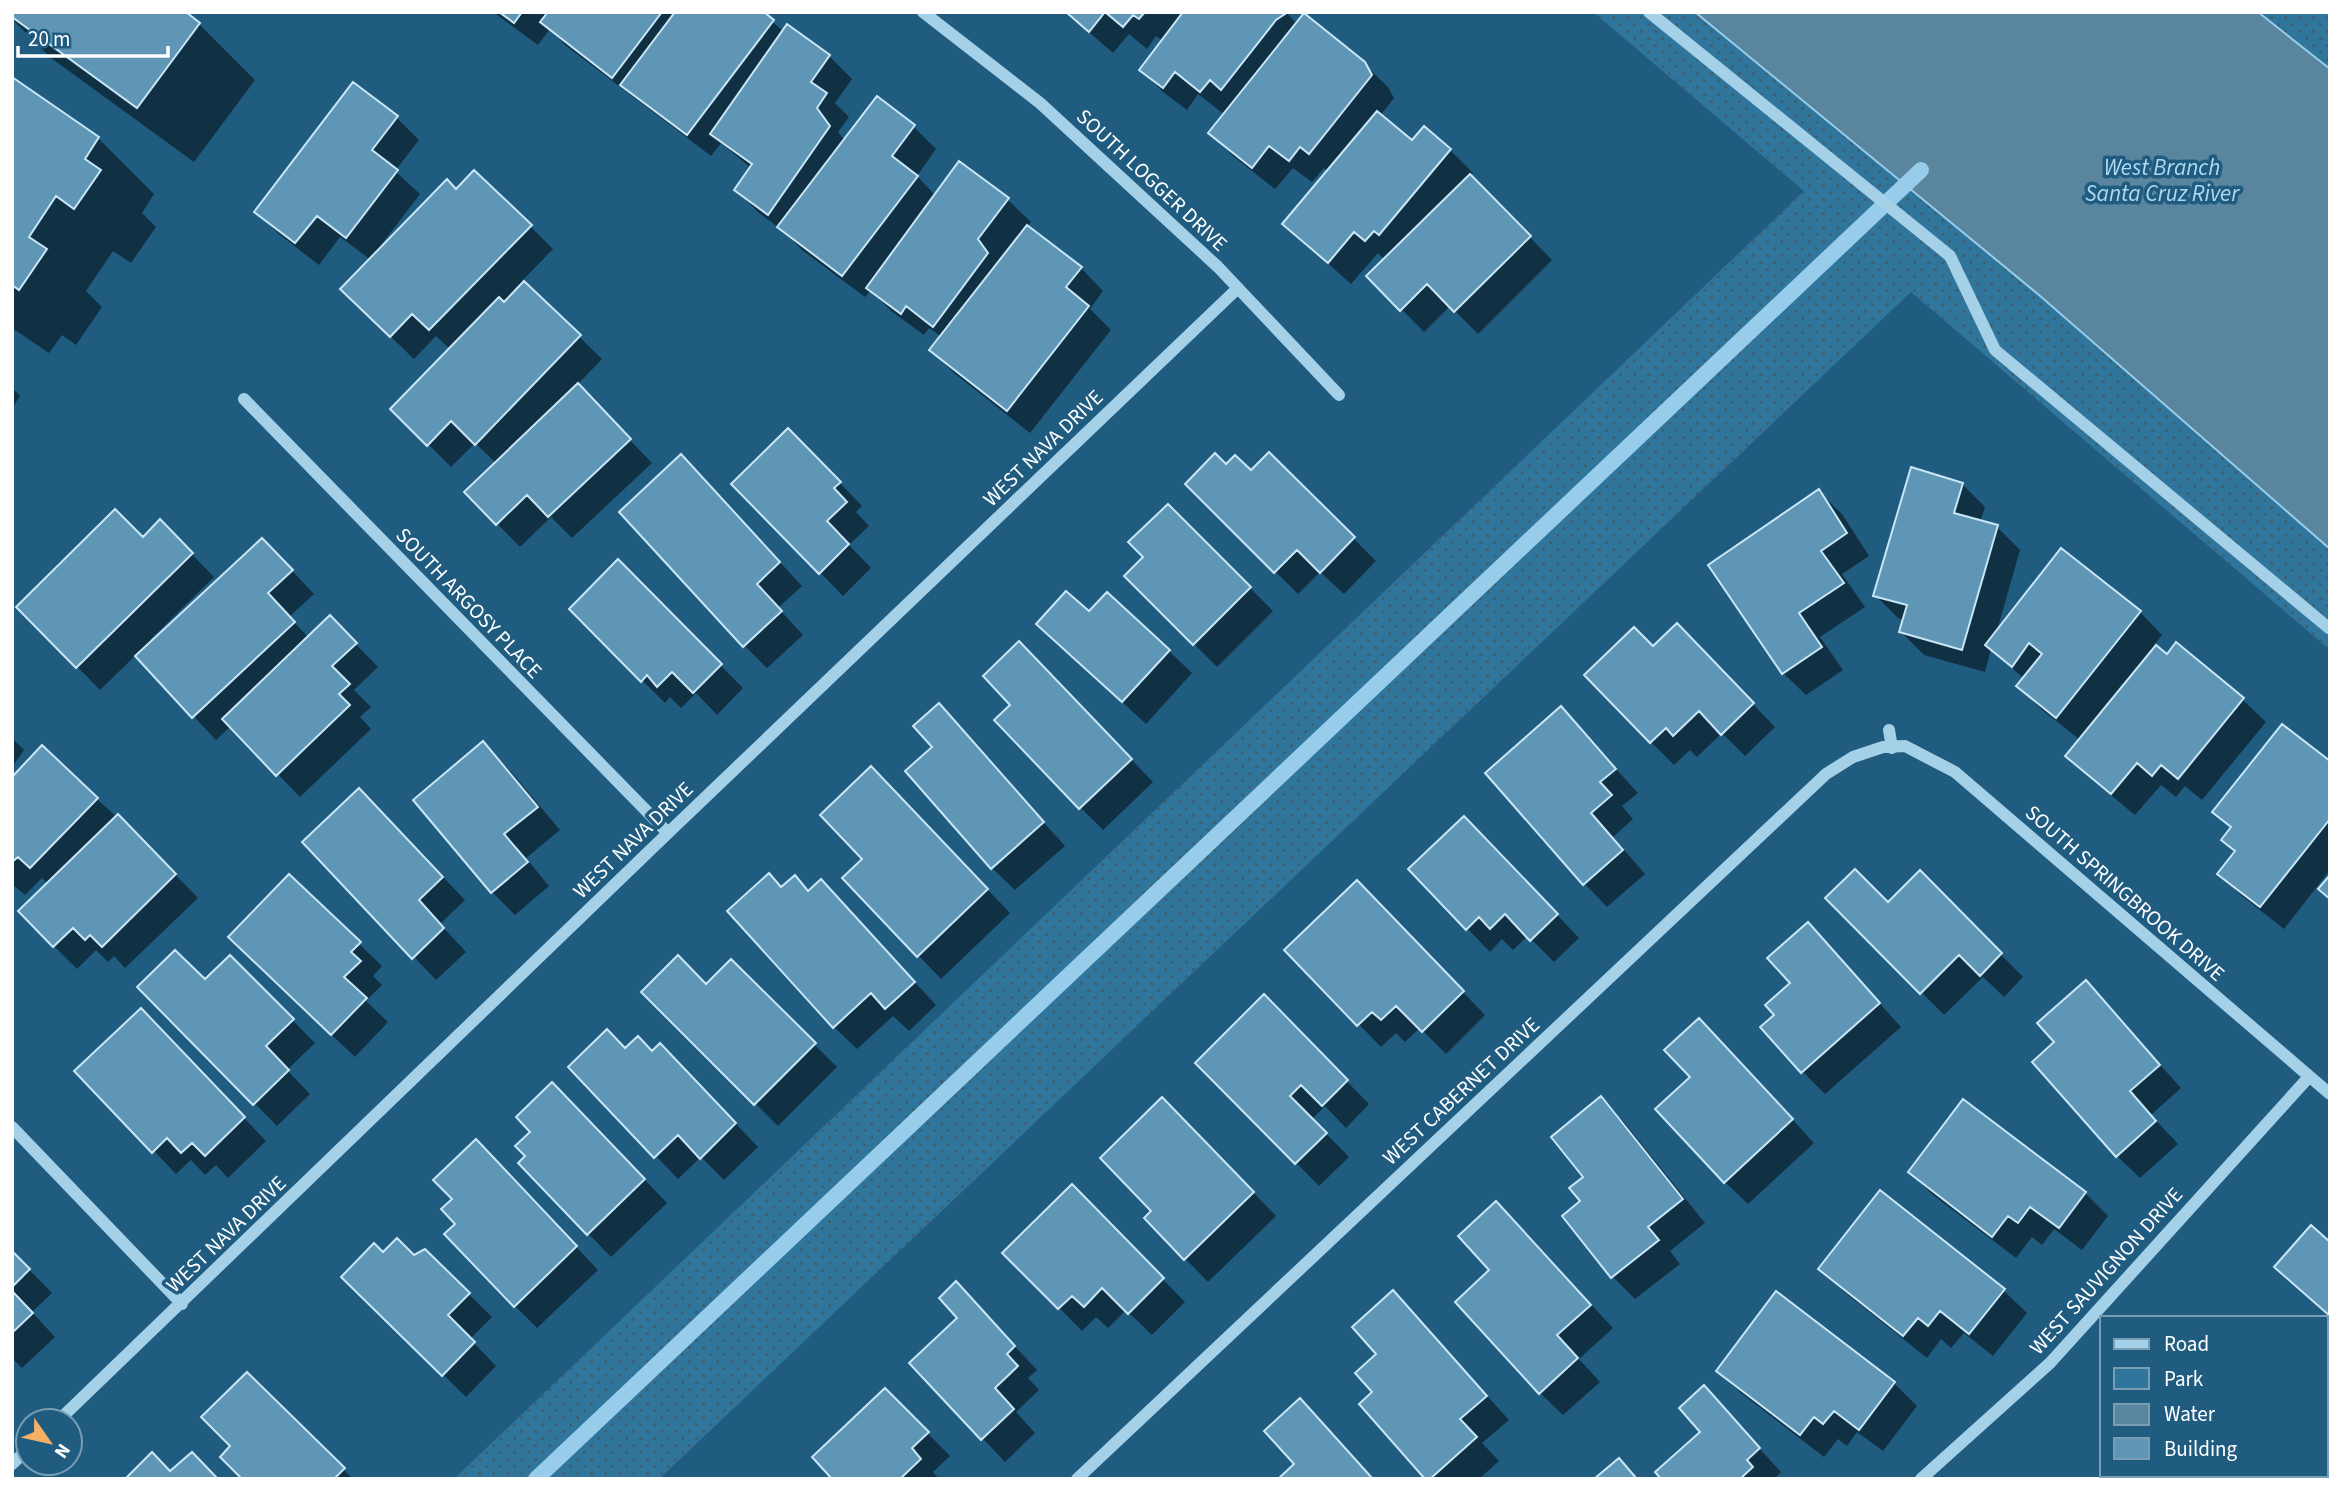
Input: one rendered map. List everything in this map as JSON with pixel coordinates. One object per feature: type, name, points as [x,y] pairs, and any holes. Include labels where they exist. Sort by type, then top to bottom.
[{"type":"street","name":"SOUTH LOGGER DRIVE","points":[[923,12],[1040,103],[1218,267],[1339,395]]},
{"type":"street","points":[[1649,12],[1950,256],[1995,350],[2330,629]]},
{"type":"street","name":"WEST NAVA DRIVE","points":[[73,1407],[1238,288]]},
{"type":"street","name":"SOUTH ARGOSY PLACE","points":[[244,399],[668,833]]},
{"type":"street","points":[[1887,747],[1889,730]]},
{"type":"street","name":"SOUTH SPRINGBROOK DRIVE","points":[[1887,747],[1905,746],[1955,772],[2308,1078],[2330,1094]]},
{"type":"street","name":"WEST CABERNET DRIVE","points":[[1077,1479],[1826,774],[1853,757],[1887,747]]},
{"type":"street","name":"WEST SAUVIGNON DRIVE","points":[[1921,1479],[2050,1363],[2308,1078]]},
{"type":"street","points":[[12,1127],[182,1304]]},
{"type":"green space","points":[[1593,12],[2330,12],[2330,650],[1911,292],[659,1479],[454,1479],[1804,191]]},
{"type":"water","name":"West Branch Santa Cruz River","points":[[1695,12],[2258,12],[2330,69],[2330,549],[2039,295]]},
{"type":"building","points":[[12,12],[186,12],[200,23],[137,108],[12,17]]},
{"type":"building","points":[[499,12],[522,12],[514,23]]},
{"type":"building","points":[[548,12],[662,12],[612,78],[540,22]]},
{"type":"building","points":[[675,12],[764,12],[774,20],[687,135],[620,85]]},
{"type":"building","points":[[1066,12],[1105,12],[1089,32]]},
{"type":"building","points":[[1105,12],[1145,12],[1139,19],[1133,15],[1123,27]]},
{"type":"building","points":[[1183,12],[1288,12],[1276,20],[1221,90],[1210,80],[1200,92],[1175,72],[1163,88],[1139,70]]},
{"type":"building","points":[[1304,13],[1365,62],[1372,75],[1309,154],[1300,147],[1289,161],[1269,146],[1252,168],[1208,133]]},
{"type":"building","points":[[787,24],[830,55],[811,82],[827,93],[817,108],[830,126],[768,215],[734,190],[752,164],[710,134]]},
{"type":"building","points":[[12,77],[99,137],[85,159],[101,170],[74,209],[56,196],[29,237],[47,249],[19,290],[12,285]]},
{"type":"building","points":[[353,82],[398,116],[372,150],[398,170],[346,238],[317,216],[295,243],[254,212]]},
{"type":"building","points":[[877,96],[915,125],[892,156],[918,176],[842,276],[777,227]]},
{"type":"building","points":[[1377,111],[1412,140],[1424,126],[1451,149],[1379,235],[1374,231],[1365,241],[1354,232],[1328,263],[1282,224]]},
{"type":"building","points":[[959,161],[1009,198],[978,239],[988,253],[933,327],[906,306],[901,314],[866,288]]},
{"type":"building","points":[[474,170],[532,225],[429,330],[412,314],[390,337],[340,289],[447,179],[456,189]]},
{"type":"building","points":[[1470,174],[1531,236],[1454,312],[1427,284],[1400,311],[1366,276]]},
{"type":"building","points":[[1027,225],[1082,267],[1066,287],[1089,306],[1007,411],[929,350]]},
{"type":"building","points":[[524,281],[581,335],[475,445],[451,421],[427,446],[390,409],[499,297],[504,302]]},
{"type":"building","points":[[578,383],[631,439],[548,517],[527,495],[496,525],[464,492]]},
{"type":"building","points":[[788,428],[841,482],[834,488],[847,502],[827,521],[849,544],[819,574],[731,484]]},
{"type":"building","points":[[1269,452],[1355,537],[1320,573],[1297,550],[1274,573],[1185,484],[1215,453],[1226,464],[1235,455],[1251,470]]},
{"type":"building","points":[[681,454],[780,562],[757,584],[782,611],[743,647],[619,512]]},
{"type":"building","points":[[1911,467],[1963,483],[1954,513],[1998,525],[1962,650],[1899,632],[1907,605],[1873,596]]},
{"type":"building","points":[[1819,489],[1847,533],[1821,551],[1844,583],[1799,613],[1822,647],[1782,674],[1708,565]]},
{"type":"building","points":[[1168,504],[1251,587],[1193,645],[1124,576],[1143,557],[1128,542]]},
{"type":"building","points":[[115,509],[143,537],[160,519],[193,553],[76,668],[16,607]]},
{"type":"building","points":[[262,538],[293,570],[268,593],[295,622],[192,718],[135,656]]},
{"type":"building","points":[[2061,548],[2141,611],[2056,718],[2016,686],[2042,654],[2029,643],[2012,667],[1985,645]]},
{"type":"building","points":[[618,559],[722,664],[693,693],[672,672],[657,687],[647,675],[641,682],[569,609]]},
{"type":"building","points":[[1066,591],[1089,611],[1107,592],[1170,650],[1122,702],[1036,624]]},
{"type":"building","points":[[330,615],[357,643],[332,666],[350,684],[339,694],[350,705],[276,776],[222,719]]},
{"type":"building","points":[[1677,623],[1754,703],[1721,735],[1699,711],[1673,736],[1666,728],[1650,743],[1584,675],[1634,627],[1653,646]]},
{"type":"building","points":[[1019,641],[1132,759],[1079,809],[994,720],[1010,705],[983,676]]},
{"type":"building","points":[[2176,642],[2244,698],[2178,779],[2161,765],[2152,776],[2137,763],[2111,794],[2065,756],[2156,645],[2167,654]]},
{"type":"building","points":[[939,703],[1044,822],[991,869],[905,771],[932,747],[913,726]]},
{"type":"building","points":[[1561,706],[1616,769],[1600,782],[1612,795],[1591,813],[1623,850],[1583,885],[1485,773]]},
{"type":"building","points":[[2282,724],[2330,761],[2330,819],[2260,907],[2217,874],[2235,851],[2221,840],[2231,827],[2212,812]]},
{"type":"building","points":[[483,741],[538,807],[504,834],[528,862],[491,893],[413,800]]},
{"type":"building","points":[[42,745],[98,798],[30,868],[18,857],[12,862],[12,777]]},
{"type":"building","points":[[871,766],[988,889],[917,957],[842,878],[862,859],[820,815]]},
{"type":"building","points":[[359,788],[443,877],[419,900],[444,928],[412,959],[302,842]]},
{"type":"building","points":[[118,814],[176,874],[102,947],[90,935],[85,940],[73,928],[53,947],[18,911]]},
{"type":"building","points":[[1464,816],[1558,914],[1530,941],[1505,914],[1490,929],[1479,917],[1466,930],[1408,869]]},
{"type":"building","points":[[1855,869],[1888,902],[1920,870],[2002,953],[1980,976],[1959,955],[1920,994],[1825,898]]},
{"type":"building","points":[[769,873],[781,887],[795,875],[808,891],[821,879],[915,982],[885,1009],[871,993],[833,1028],[727,911]]},
{"type":"building","points":[[289,874],[361,942],[351,952],[361,961],[344,977],[367,998],[331,1035],[228,937]]},
{"type":"building","points":[[2330,875],[2330,899],[2318,889]]},
{"type":"building","points":[[1357,880],[1464,991],[1422,1032],[1396,1006],[1381,1020],[1372,1012],[1357,1026],[1284,950]]},
{"type":"building","points":[[1808,922],[1880,1003],[1801,1073],[1760,1027],[1774,1015],[1765,1005],[1790,983],[1767,958]]},
{"type":"building","points":[[175,950],[205,979],[230,955],[294,1019],[266,1046],[289,1070],[253,1105],[137,987]]},
{"type":"building","points":[[678,955],[706,984],[731,959],[816,1043],[754,1105],[641,992]]},
{"type":"building","points":[[2086,980],[2160,1065],[2130,1091],[2156,1121],[2116,1157],[2032,1062],[2054,1042],[2037,1023]]},
{"type":"building","points":[[1264,994],[1348,1080],[1322,1106],[1301,1085],[1290,1096],[1327,1133],[1295,1164],[1195,1063]]},
{"type":"building","points":[[141,1008],[245,1117],[205,1156],[192,1143],[181,1153],[167,1138],[152,1153],[74,1071]]},
{"type":"building","points":[[1699,1018],[1793,1119],[1724,1183],[1655,1109],[1690,1077],[1664,1050]]},
{"type":"building","points":[[607,1029],[625,1048],[638,1036],[652,1051],[660,1043],[736,1123],[700,1159],[678,1135],[654,1158],[568,1067]]},
{"type":"building","points":[[552,1082],[645,1179],[587,1235],[518,1163],[525,1156],[515,1146],[530,1132],[516,1117]]},
{"type":"building","points":[[1601,1096],[1683,1199],[1648,1227],[1659,1240],[1611,1278],[1562,1216],[1580,1201],[1569,1188],[1583,1177],[1551,1137]]},
{"type":"building","points":[[1162,1097],[1254,1192],[1184,1260],[1144,1218],[1151,1211],[1100,1158]]},
{"type":"building","points":[[1963,1099],[2086,1192],[2059,1228],[2030,1207],[2018,1223],[2008,1216],[1992,1237],[1908,1172]]},
{"type":"building","points":[[476,1139],[577,1246],[514,1307],[444,1234],[455,1224],[441,1209],[452,1199],[433,1180]]},
{"type":"building","points":[[1072,1184],[1164,1278],[1128,1314],[1102,1288],[1084,1307],[1072,1296],[1058,1309],[1002,1253]]},
{"type":"building","points":[[1880,1190],[2005,1289],[1969,1334],[1940,1311],[1928,1326],[1918,1318],[1903,1336],[1818,1269]]},
{"type":"building","points":[[1496,1201],[1591,1305],[1557,1335],[1578,1358],[1539,1394],[1455,1302],[1489,1270],[1458,1236]]},
{"type":"building","points":[[2311,1225],[2330,1242],[2330,1316],[2274,1267]]},
{"type":"building","points":[[397,1238],[414,1255],[425,1249],[470,1293],[448,1315],[475,1342],[442,1376],[341,1277],[374,1243],[383,1252]]},
{"type":"building","points":[[12,1251],[30,1269],[12,1287]]},
{"type":"building","points":[[956,1281],[1015,1346],[1007,1354],[1018,1366],[995,1388],[1014,1409],[981,1440],[909,1363],[957,1318],[939,1298]]},
{"type":"building","points":[[1393,1290],[1487,1396],[1460,1419],[1477,1437],[1430,1479],[1425,1479],[1359,1404],[1372,1392],[1355,1373],[1376,1354],[1352,1327]]},
{"type":"building","points":[[12,1291],[33,1313],[12,1333]]},
{"type":"building","points":[[1776,1291],[1895,1382],[1859,1430],[1834,1411],[1823,1424],[1814,1417],[1800,1435],[1716,1371]]},
{"type":"building","points":[[2328,1368],[2330,1369],[2328,1428]]},
{"type":"building","points":[[247,1372],[345,1468],[334,1479],[242,1479],[220,1457],[230,1446],[201,1417]]},
{"type":"building","points":[[1704,1385],[1760,1448],[1747,1460],[1753,1467],[1740,1479],[1661,1479],[1655,1472],[1700,1432],[1679,1408]]},
{"type":"building","points":[[885,1388],[929,1432],[912,1448],[921,1459],[900,1479],[832,1479],[812,1457]]},
{"type":"building","points":[[1300,1398],[1373,1479],[1278,1479],[1294,1464],[1264,1431]]},
{"type":"building","points":[[152,1452],[170,1471],[192,1452],[218,1479],[125,1479]]},
{"type":"building","points":[[1619,1458],[1637,1479],[1594,1479]]},
{"type":"building","points":[[2244,1477],[2245,1479],[2120,1479]]},
{"type":"waterway","points":[[536,1479],[1921,170]]}]
